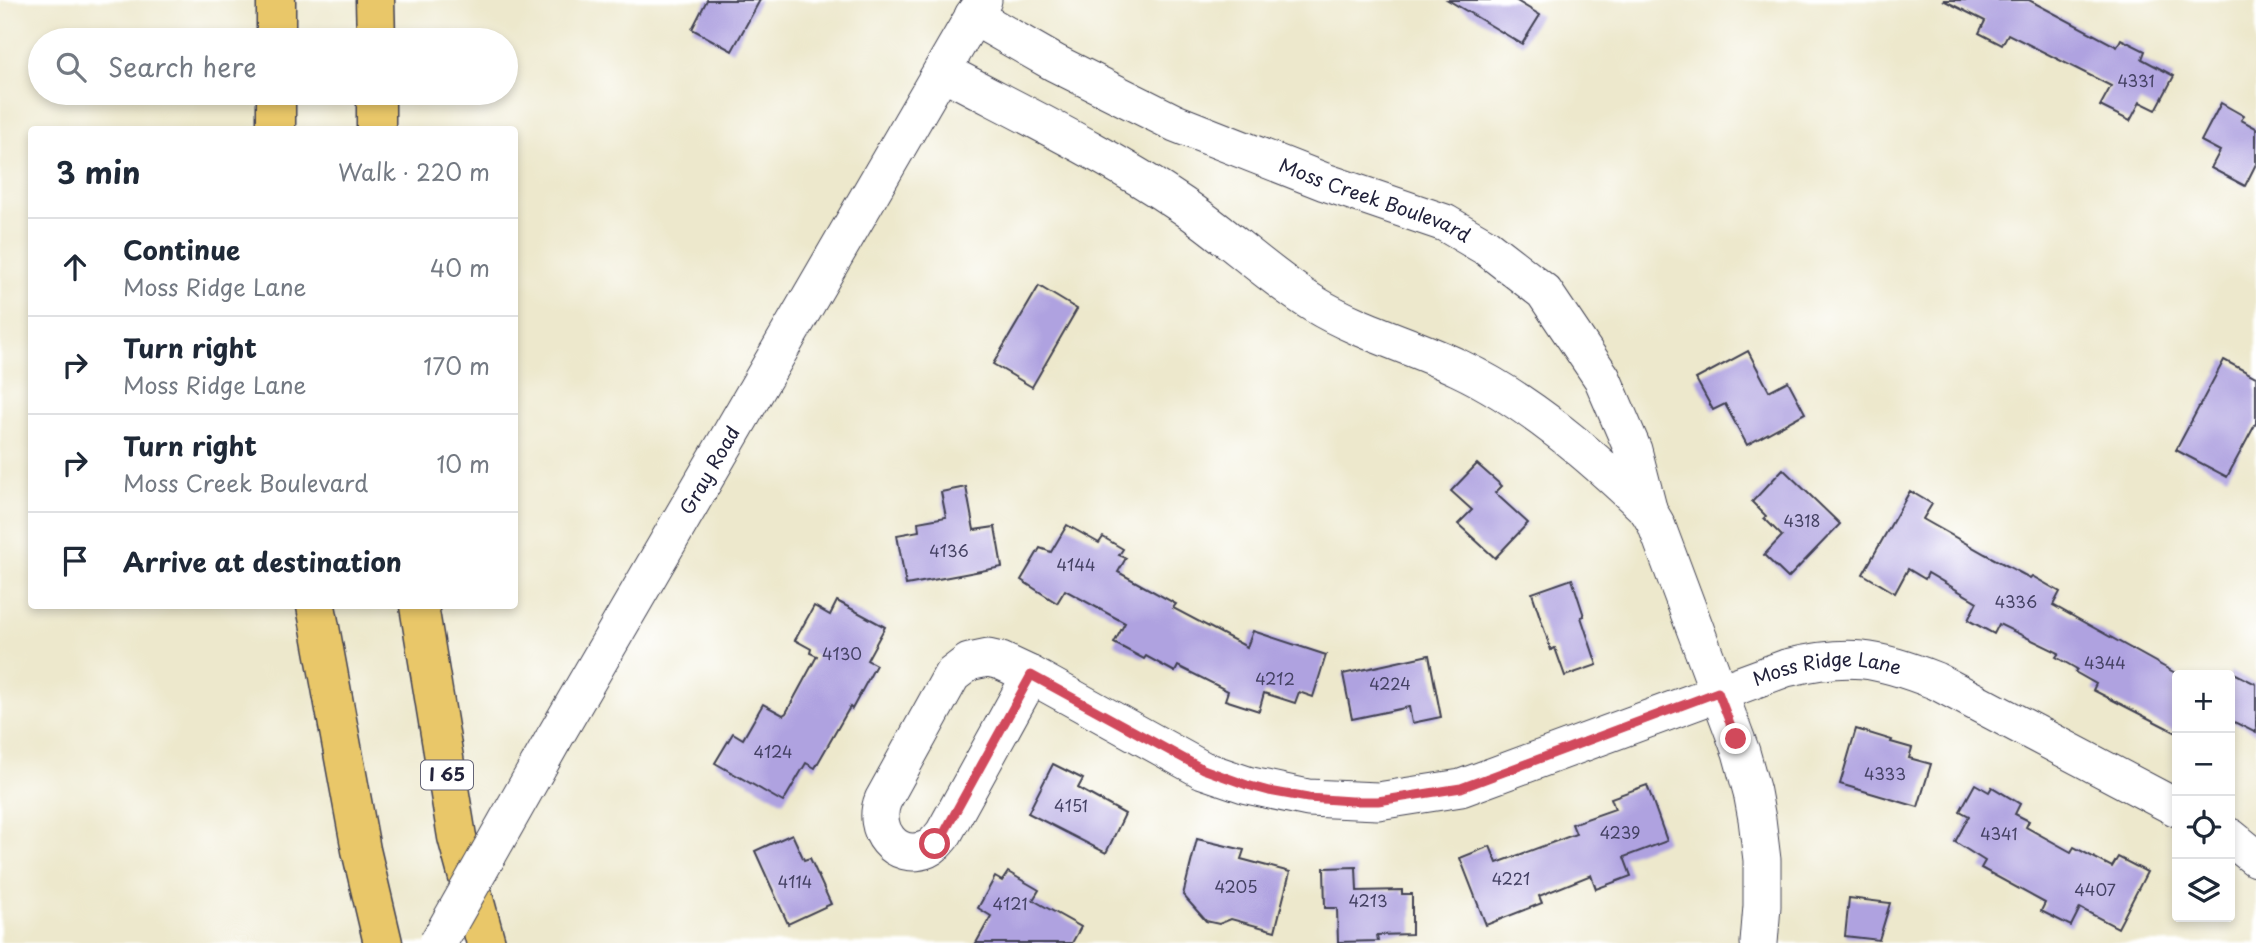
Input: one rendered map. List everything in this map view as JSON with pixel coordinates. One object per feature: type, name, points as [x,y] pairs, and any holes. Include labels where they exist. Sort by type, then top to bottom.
[{"type":"highway","points":[[276,0],[276,28]]},
{"type":"highway","points":[[375,0],[376,28]]},
{"type":"highway","points":[[276,105],[276,126]]},
{"type":"highway","points":[[376,105],[376,126]]},
{"type":"highway","points":[[317,609],[361,850],[383,943]]},
{"type":"highway","name":"I 65","points":[[419,609],[457,836],[486,943]]},
{"type":"street","name":"Gray Road","points":[[438,943],[978,8]]},
{"type":"street","name":"Moss Creek Boulevard","points":[[978,8],[1055,63],[1175,123],[1325,182],[1445,223],[1486,247],[1544,292],[1602,378],[1633,450],[1649,512]]},
{"type":"street","name":"Moss Creek Boulevard","points":[[942,71],[1137,176],[1184,206],[1313,303],[1361,329],[1460,368],[1513,398],[1614,477],[1649,512],[1656,524],[1741,752],[1752,792],[1759,832],[1762,899],[1759,943]]},
{"type":"street","name":"Moss Ridge Lane","points":[[1031,675],[944,833],[935,844],[909,852],[891,844],[880,827],[881,806],[952,676],[968,662],[988,658],[1031,675],[1203,769],[1269,791],[1308,798],[1351,801],[1389,800],[1461,788],[1786,668],[1841,658],[1869,660],[1897,666],[1936,681],[2172,805]]},
{"type":"street","points":[[2235,841],[2256,858]]},
{"type":"building","points":[[707,0],[760,0],[732,51],[692,29]]},
{"type":"building","points":[[1448,0],[1515,0],[1540,15],[1522,44]]},
{"type":"building","points":[[1943,0],[2029,0],[2117,47],[2121,39],[2145,51],[2142,59],[2174,76],[2156,110],[2140,102],[2130,121],[2100,106],[2111,86],[2008,34],[2002,45],[1979,33],[1985,21]]},
{"type":"building","points":[[2221,103],[2244,116],[2241,120],[2256,128],[2256,164],[2245,186],[2211,168],[2220,151],[2201,141]]},
{"type":"building","points":[[1039,286],[1077,309],[1032,387],[993,364]]},
{"type":"building","points":[[1748,351],[1769,391],[1788,381],[1805,413],[1747,445],[1725,404],[1713,410],[1696,379]]},
{"type":"building","points":[[2224,360],[2256,377],[2256,423],[2227,477],[2176,450]]},
{"type":"building","points":[[1477,464],[1502,486],[1495,493],[1528,523],[1495,558],[1458,524],[1472,510],[1451,491]]},
{"type":"building","points":[[1783,469],[1840,524],[1788,578],[1764,555],[1782,536],[1752,502]]},
{"type":"building","points":[[966,487],[974,530],[995,527],[1002,567],[906,585],[897,535],[919,531],[918,522],[946,517],[941,492]]},
{"type":"building","points":[[1910,491],[1932,504],[1923,519],[2060,592],[2053,605],[2172,671],[2172,730],[2093,690],[2096,684],[2056,657],[2059,653],[1999,624],[1994,634],[1968,620],[1977,602],[1928,573],[1925,579],[1908,569],[1895,593],[1863,574]]},
{"type":"building","points":[[1067,525],[1099,543],[1103,537],[1123,549],[1119,555],[1126,558],[1118,572],[1176,604],[1173,608],[1247,647],[1253,631],[1326,655],[1313,697],[1299,692],[1295,703],[1264,693],[1259,711],[1225,700],[1228,691],[1178,666],[1175,672],[1114,643],[1125,623],[1065,590],[1057,603],[1021,580],[1040,548],[1051,552]]},
{"type":"building","points":[[1572,579],[1597,665],[1565,676],[1555,648],[1551,650],[1532,593]]},
{"type":"building","points":[[837,601],[885,627],[867,660],[876,665],[815,768],[806,763],[783,802],[715,763],[733,733],[743,739],[763,704],[783,715],[786,713],[817,656],[810,653],[811,649],[795,640],[814,606],[830,615]]},
{"type":"building","points":[[1429,655],[1441,717],[1412,723],[1409,707],[1352,719],[1343,674]]},
{"type":"building","points":[[2235,674],[2256,684],[2256,733],[2235,722]]},
{"type":"building","points":[[1856,729],[1912,748],[1909,758],[1931,764],[1918,807],[1840,784]]},
{"type":"building","points":[[1053,764],[1083,779],[1078,788],[1125,814],[1106,853],[1028,813]]},
{"type":"building","points":[[1975,784],[1989,792],[1992,787],[2020,804],[2015,814],[2029,821],[2026,827],[2071,852],[2074,847],[2112,867],[2118,857],[2147,872],[2118,928],[2080,908],[2071,926],[2041,911],[2045,903],[1981,868],[1985,861],[1955,842],[1969,816],[1960,811]]},
{"type":"building","points":[[1647,785],[1667,841],[1624,857],[1631,876],[1596,889],[1591,875],[1539,896],[1542,903],[1486,925],[1460,858],[1490,846],[1497,863],[1576,834],[1572,824],[1615,809],[1611,798]]},
{"type":"building","points":[[792,834],[804,860],[810,858],[831,904],[788,924],[755,851]]},
{"type":"building","points":[[1197,839],[1244,850],[1241,859],[1290,872],[1275,931],[1231,919],[1219,924],[1206,921],[1183,895]]},
{"type":"building","points":[[1356,867],[1357,891],[1402,890],[1402,894],[1412,894],[1412,934],[1377,935],[1378,941],[1338,942],[1337,908],[1325,908],[1324,868]]},
{"type":"building","points":[[1008,872],[1039,890],[1033,900],[1081,927],[1072,943],[976,943],[991,916],[978,908],[995,877],[1002,881]]},
{"type":"building","points":[[1849,898],[1890,903],[1879,940],[1845,936]]},
{"type":"route","points":[[935,844],[944,833],[1031,675],[1181,760],[1247,785],[1308,798],[1378,801],[1461,788],[1718,692],[1736,739]]}]
